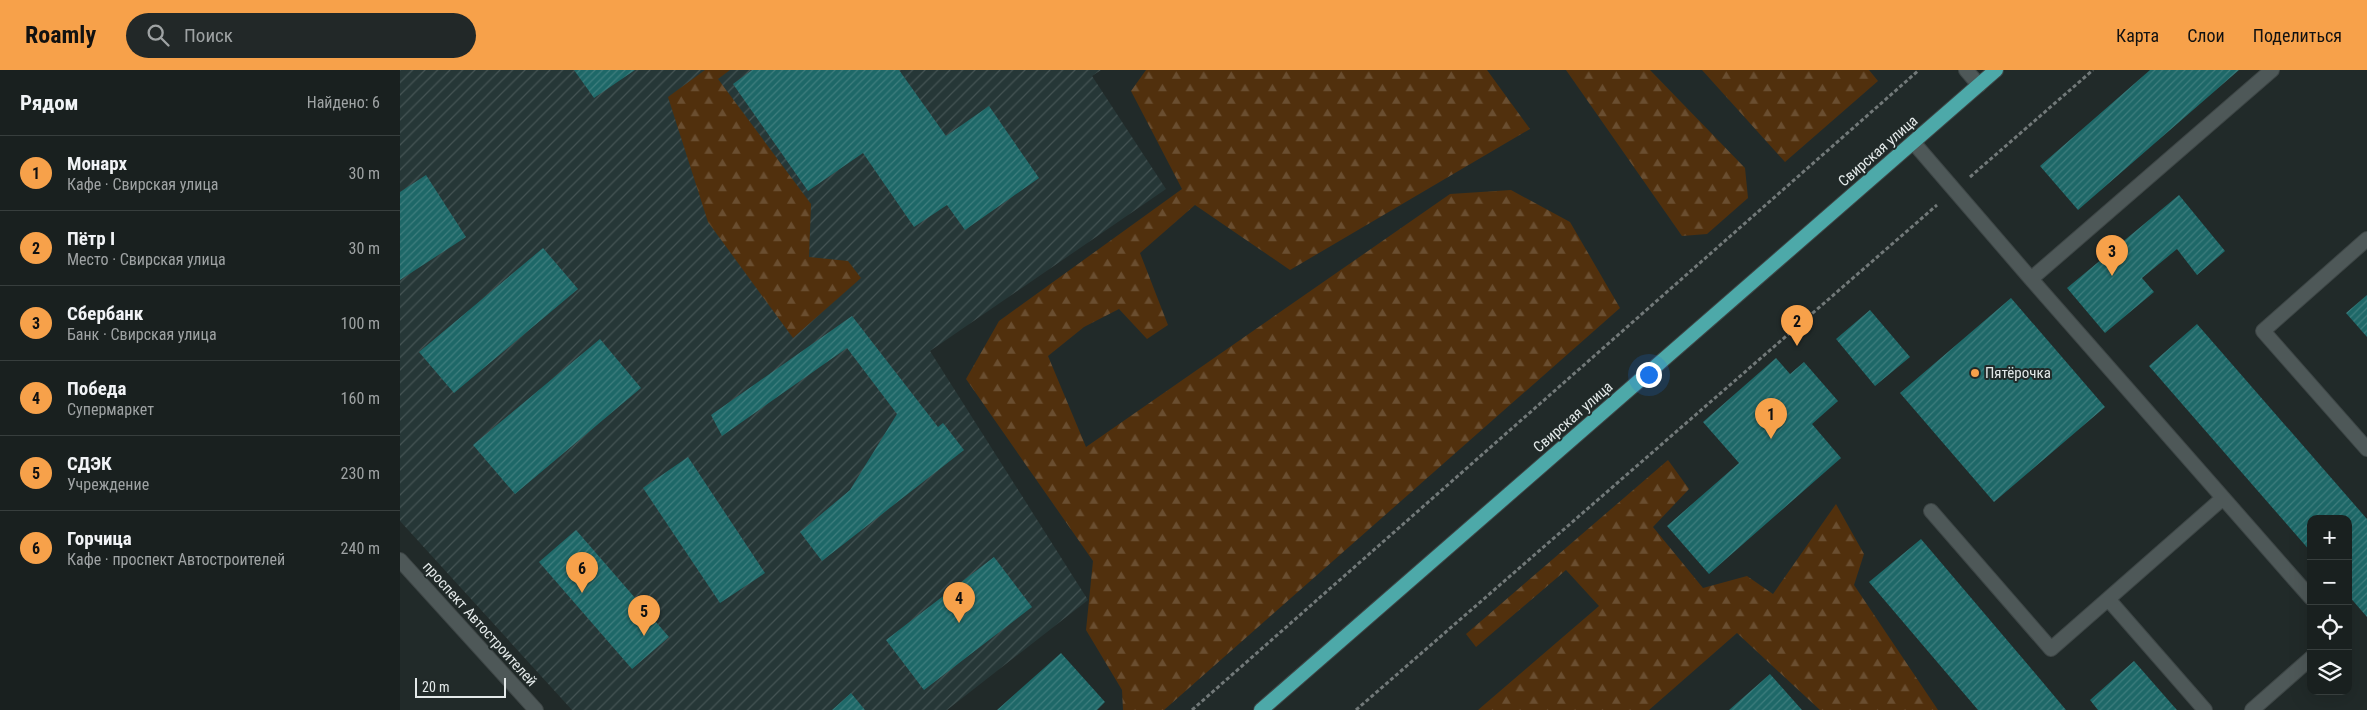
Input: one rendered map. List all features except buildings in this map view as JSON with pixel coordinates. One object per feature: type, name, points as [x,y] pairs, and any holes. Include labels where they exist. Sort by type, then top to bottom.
[{"type":"highway","name":"Свирская улица","points":[[1261,710],[1996,70]]},
{"type":"main road","points":[[1966,70],[1979,85]]},
{"type":"main road","points":[[2032,279],[2272,70]]},
{"type":"main road","points":[[1914,142],[2307,593]]},
{"type":"main road","points":[[2367,240],[2263,331],[2367,449]]},
{"type":"main road","points":[[1931,511],[2051,649],[2223,498]]},
{"type":"main road","name":"проспект Автостроителей","points":[[400,560],[536,710]]},
{"type":"main road","points":[[2108,599],[2205,710]]},
{"type":"main road","points":[[2252,710],[2307,662]]},
{"type":"path","points":[[1192,710],[1919,70]]},
{"type":"path","points":[[1356,710],[2093,70]]},
{"type":"shaded area","points":[[400,70],[1101,70],[1092,76],[1166,189],[930,351],[1088,600],[947,710],[572,710],[400,521]]},
{"type":"green space","points":[[705,70],[730,70],[718,79],[811,204],[809,257],[848,261],[861,278],[793,338],[708,222],[668,97]]},
{"type":"green space","points":[[1146,70],[1487,70],[1530,129],[1290,270],[1195,205],[1140,253],[1168,325],[1147,339],[1119,309],[1084,327],[1048,356],[1086,447],[1450,194],[1511,190],[1570,222],[1620,308],[1164,710],[1123,710],[1122,690],[1086,630],[1093,561],[966,379],[999,321],[1182,189],[1131,91]]},
{"type":"green space","points":[[1566,70],[1650,70],[1745,168],[1748,198],[1707,234],[1682,236]]},
{"type":"green space","points":[[1702,70],[1869,70],[1878,81],[1785,162]]},
{"type":"green space","points":[[1668,460],[1689,489],[1653,527],[1703,588],[1747,576],[1773,594],[1836,504],[1864,554],[1854,585],[1938,710],[1820,710],[1737,633],[1649,710],[1478,710],[1599,606],[1566,570],[1476,647],[1466,634]]},
{"type":"place","name":"Сбербанк","points":[[2112,276]]},
{"type":"place","name":"Пётр I","points":[[1797,346]]},
{"type":"place","name":"Пятёрочка","points":[[1975,373]]},
{"type":"place","name":"Монарх","points":[[1771,439]]},
{"type":"place","name":"Горчица","points":[[582,593]]},
{"type":"place","name":"Победа","points":[[959,623]]},
{"type":"place","name":"СДЭК","points":[[644,636]]}]
